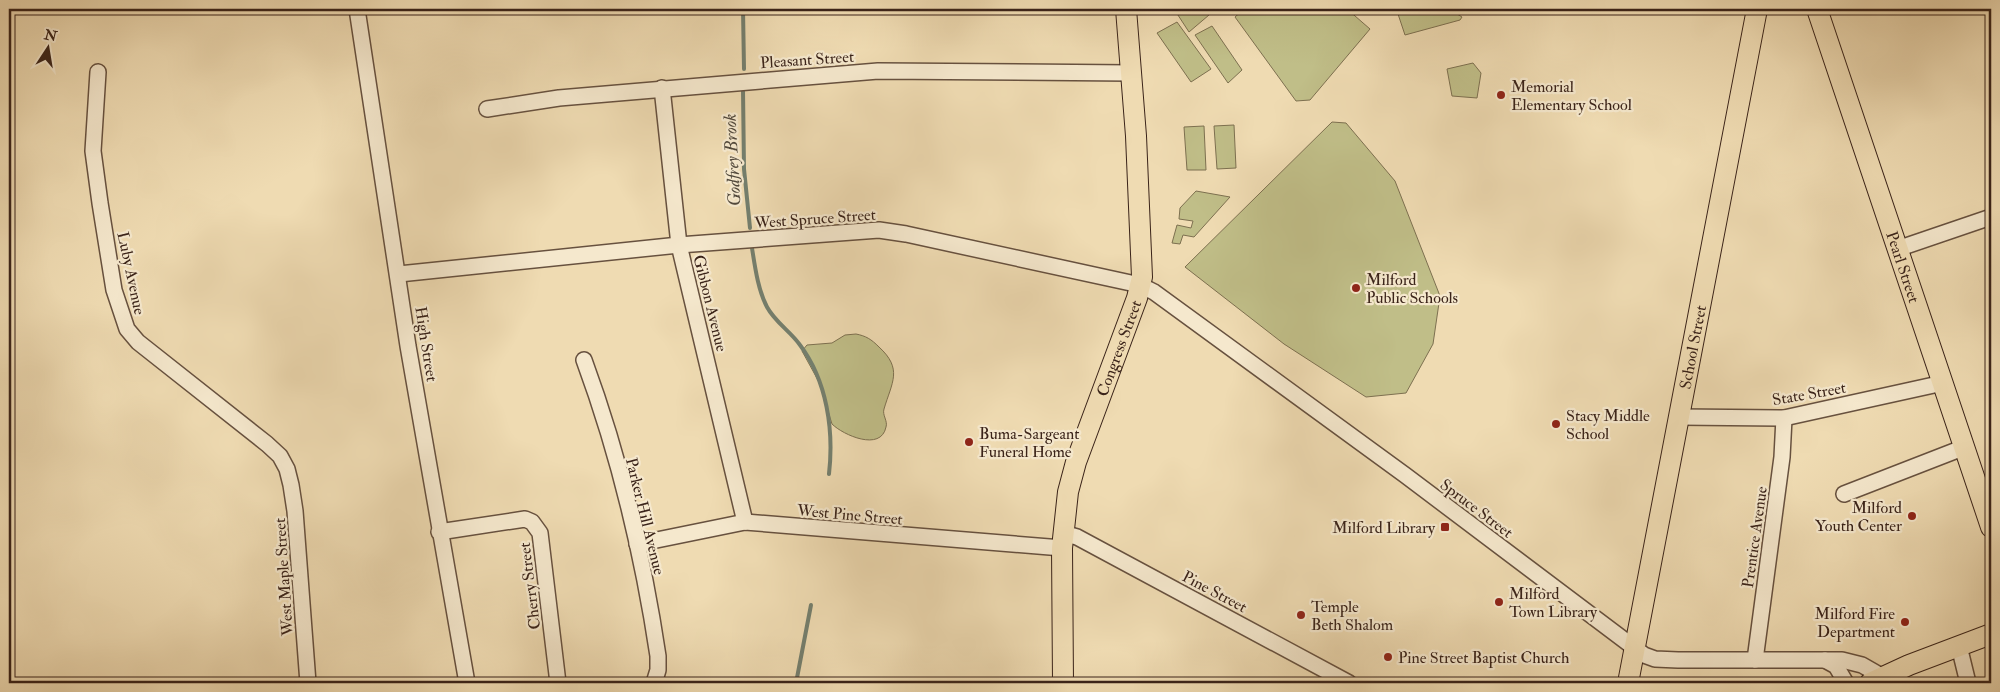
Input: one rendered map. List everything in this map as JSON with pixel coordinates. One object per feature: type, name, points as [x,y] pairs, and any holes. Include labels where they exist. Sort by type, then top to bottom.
[{"type":"main road","name":"Congress Street","points":[[1063,683],[1062,540],[1068,492],[1076,462],[1140,285],[1137,156],[1126,9]]},
{"type":"main road","name":"School Street","points":[[1628,683],[1757,9]]},
{"type":"main road","name":"Pearl Street","points":[[1817,9],[1991,527]]},
{"type":"main road","points":[[1877,680],[1991,634]]},
{"type":"street","name":"High Street","points":[[357,9],[439,532],[467,683]]},
{"type":"street","name":"Pleasant Street","points":[[487,109],[559,98],[878,71],[1131,73]]},
{"type":"street","name":"Luby Avenue","points":[[98,72],[93,151],[114,290],[127,329],[155,358],[267,444],[280,456],[287,468]]},
{"type":"street","name":"Gibbon Avenue","points":[[662,88],[679,245],[745,522]]},
{"type":"street","points":[[1897,248],[1991,217]]},
{"type":"street","name":"West Spruce Street","points":[[399,274],[679,245],[860,231],[889,231],[1140,285]]},
{"type":"street","name":"Spruce Street","points":[[1140,285],[1154,292],[1405,475],[1647,656],[1660,659],[1825,660],[1854,662],[1877,680]]},
{"type":"street","name":"Parker Hill Avenue","points":[[584,360],[597,397],[637,544],[658,656],[658,670],[654,683]]},
{"type":"street","name":"State Street","points":[[1679,417],[1784,418],[1943,384]]},
{"type":"street","name":"Prentice Avenue","points":[[1754,660],[1782,457],[1784,418]]},
{"type":"street","points":[[1844,494],[1965,447]]},
{"type":"street","name":"West Maple Street","points":[[287,468],[295,511],[308,683]]},
{"type":"street","name":"Cherry Street","points":[[439,532],[525,520],[532,522],[540,533],[558,683]]},
{"type":"street","name":"West Pine Street","points":[[637,544],[745,522],[1062,540]]},
{"type":"street","name":"Pine Street","points":[[1062,540],[1077,537],[1349,683]]},
{"type":"street","points":[[1959,646],[1968,683]]},
{"type":"street","points":[[1825,660],[1836,666],[1846,683]]},
{"type":"shaded area","points":[[1174,9],[1205,9],[1209,15],[1189,32]]},
{"type":"shaded area","points":[[1244,9],[1347,9],[1370,29],[1310,100],[1296,101],[1235,17]]},
{"type":"shaded area","points":[[1408,9],[1449,9],[1462,17],[1460,20],[1405,35],[1397,11]]},
{"type":"shaded area","points":[[1177,22],[1211,69],[1191,82],[1157,33]]},
{"type":"shaded area","points":[[1212,26],[1242,70],[1228,83],[1195,35]]},
{"type":"shaded area","points":[[1473,63],[1481,73],[1477,98],[1452,96],[1447,69]]},
{"type":"shaded area","points":[[1332,122],[1346,123],[1395,181],[1440,296],[1433,344],[1406,393],[1366,397],[1284,344],[1185,267]]},
{"type":"shaded area","points":[[1234,125],[1236,168],[1217,169],[1214,126]]},
{"type":"shaded area","points":[[1204,126],[1206,170],[1187,170],[1184,127]]},
{"type":"shaded area","points":[[1196,191],[1230,197],[1194,237],[1183,235],[1180,244],[1172,243],[1177,225],[1191,228],[1193,221],[1179,219],[1180,208]]},
{"type":"shaded area","points":[[856,334],[866,337],[876,344],[891,362],[893,369],[894,376],[884,411],[886,427],[883,434],[877,439],[861,439],[844,433],[832,424],[819,382],[802,351],[807,345],[832,343],[845,335]]},
{"type":"waterway","name":"Godfrey Brook","points":[[743,9],[744,69]]},
{"type":"waterway","name":"Godfrey Brook","points":[[743,90],[744,169],[750,228]]},
{"type":"waterway","name":"Godfrey Brook","points":[[752,248],[759,286],[767,307],[800,345],[817,374],[829,423],[829,474]]},
{"type":"waterway","name":"Godfrey Brook","points":[[796,683],[811,605]]},
{"type":"place","name":"Memorial Elementary School","points":[[1501,95]]},
{"type":"place","name":"Milford Public Schools","points":[[1356,288]]},
{"type":"place","name":"Stacy Middle School","points":[[1556,424]]},
{"type":"place","name":"Buma-Sargeant Funeral Home","points":[[969,442]]},
{"type":"place","name":"Milford Youth Center","points":[[1912,516]]},
{"type":"place","name":"Milford Library","points":[[1445,527]]},
{"type":"place","name":"Milford Town Library","points":[[1499,602]]},
{"type":"place","name":"Temple Beth Shalom","points":[[1301,615]]},
{"type":"place","name":"Milford Fire Department","points":[[1905,622]]},
{"type":"place","name":"Pine Street Baptist Church","points":[[1388,657]]}]
